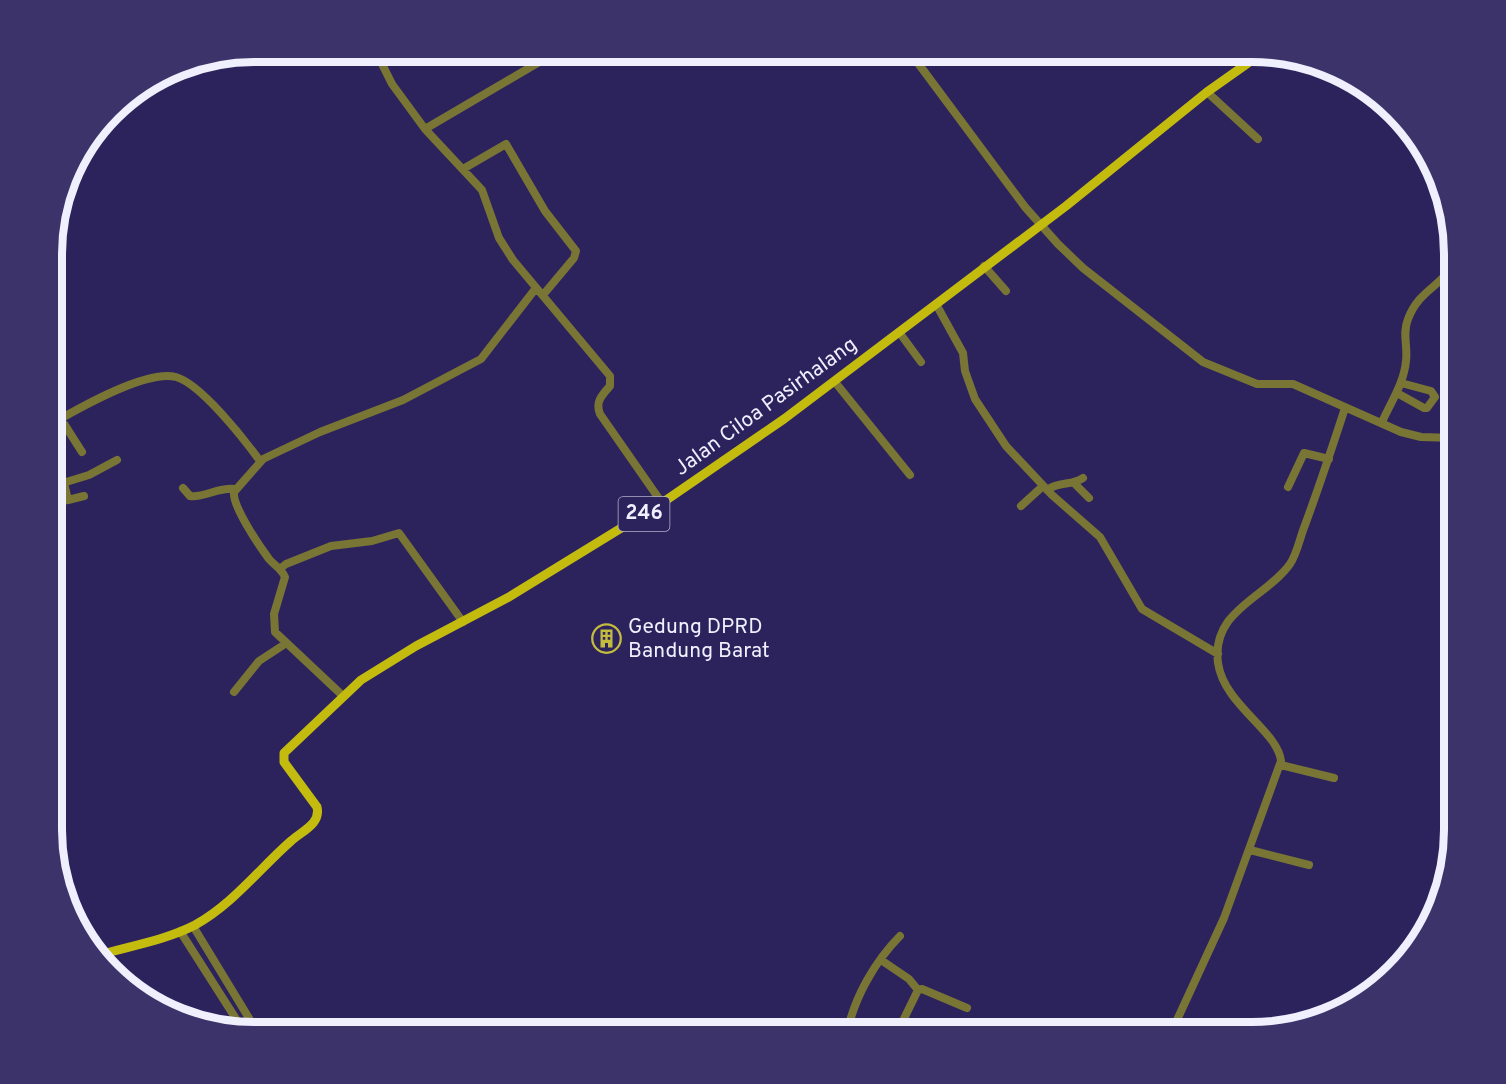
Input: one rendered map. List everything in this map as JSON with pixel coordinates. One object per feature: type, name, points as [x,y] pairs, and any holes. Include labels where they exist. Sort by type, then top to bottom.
[{"type":"main road","name":"Jalan Ciloa Pasirhalang","points":[[106,953],[193,926],[240,892],[290,842],[317,819],[316,807],[284,762],[284,753],[361,680],[501,602],[662,503],[834,382],[1040,225],[1207,92],[1249,62]]},
{"type":"street","points":[[379,62],[425,129],[464,169],[487,199],[499,238],[536,288],[610,376],[610,386],[601,396],[597,407],[662,503]]},
{"type":"street","points":[[425,129],[539,62]]},
{"type":"street","points":[[917,62],[1040,225],[1070,257],[1203,362],[1257,384],[1293,384],[1401,432],[1421,437],[1444,438]]},
{"type":"street","points":[[1207,92],[1258,139]]},
{"type":"street","points":[[464,169],[506,144],[545,211],[576,251],[574,258],[543,295]]},
{"type":"street","points":[[984,266],[1006,291]]},
{"type":"street","points":[[1382,422],[1397,393],[1406,364],[1404,334],[1408,319],[1426,290],[1444,275]]},
{"type":"street","points":[[343,696],[285,644],[273,624],[285,579],[281,568],[270,560],[233,499],[236,489],[260,461],[320,432],[403,400],[481,359],[536,288]]},
{"type":"street","points":[[936,304],[963,353],[965,371],[975,399],[1006,446],[1045,488],[1100,537],[1142,609],[1218,654]]},
{"type":"street","points":[[899,332],[921,362]]},
{"type":"street","points":[[62,419],[136,382],[174,376],[189,383],[210,403],[244,439],[260,461]]},
{"type":"street","points":[[834,382],[910,475]]},
{"type":"street","points":[[1397,393],[1424,408],[1428,408],[1435,397],[1431,391],[1401,383]]},
{"type":"street","points":[[1176,1022],[1224,918],[1281,765],[1279,750],[1231,695],[1220,670],[1218,654],[1226,622],[1291,563],[1345,408]]},
{"type":"street","points":[[62,421],[82,452]]},
{"type":"street","points":[[1288,487],[1304,453],[1329,459]]},
{"type":"street","points":[[68,500],[64,483],[89,475],[117,459]]},
{"type":"street","points":[[1021,506],[1045,488],[1059,483],[1074,483],[1083,478]]},
{"type":"street","points":[[1074,483],[1089,498]]},
{"type":"street","points":[[183,488],[190,496],[196,497],[222,488],[236,489]]},
{"type":"street","points":[[62,501],[84,496]]},
{"type":"street","points":[[281,568],[331,546],[372,541],[399,533],[463,622]]},
{"type":"street","points":[[234,692],[259,661],[285,644]]},
{"type":"street","points":[[1281,765],[1334,778]]},
{"type":"street","points":[[1250,850],[1309,865]]},
{"type":"street","points":[[193,926],[251,1022]]},
{"type":"street","points":[[180,931],[238,1022]]},
{"type":"street","points":[[850,1022],[854,1006],[880,960],[900,936]]},
{"type":"street","points":[[880,960],[909,979],[918,990]]},
{"type":"street","points":[[918,990],[922,989],[967,1008]]},
{"type":"street","points":[[902,1022],[918,990]]},
{"type":"place","name":"Gedung DPRD Bandung Barat","points":[[607,639]]}]
